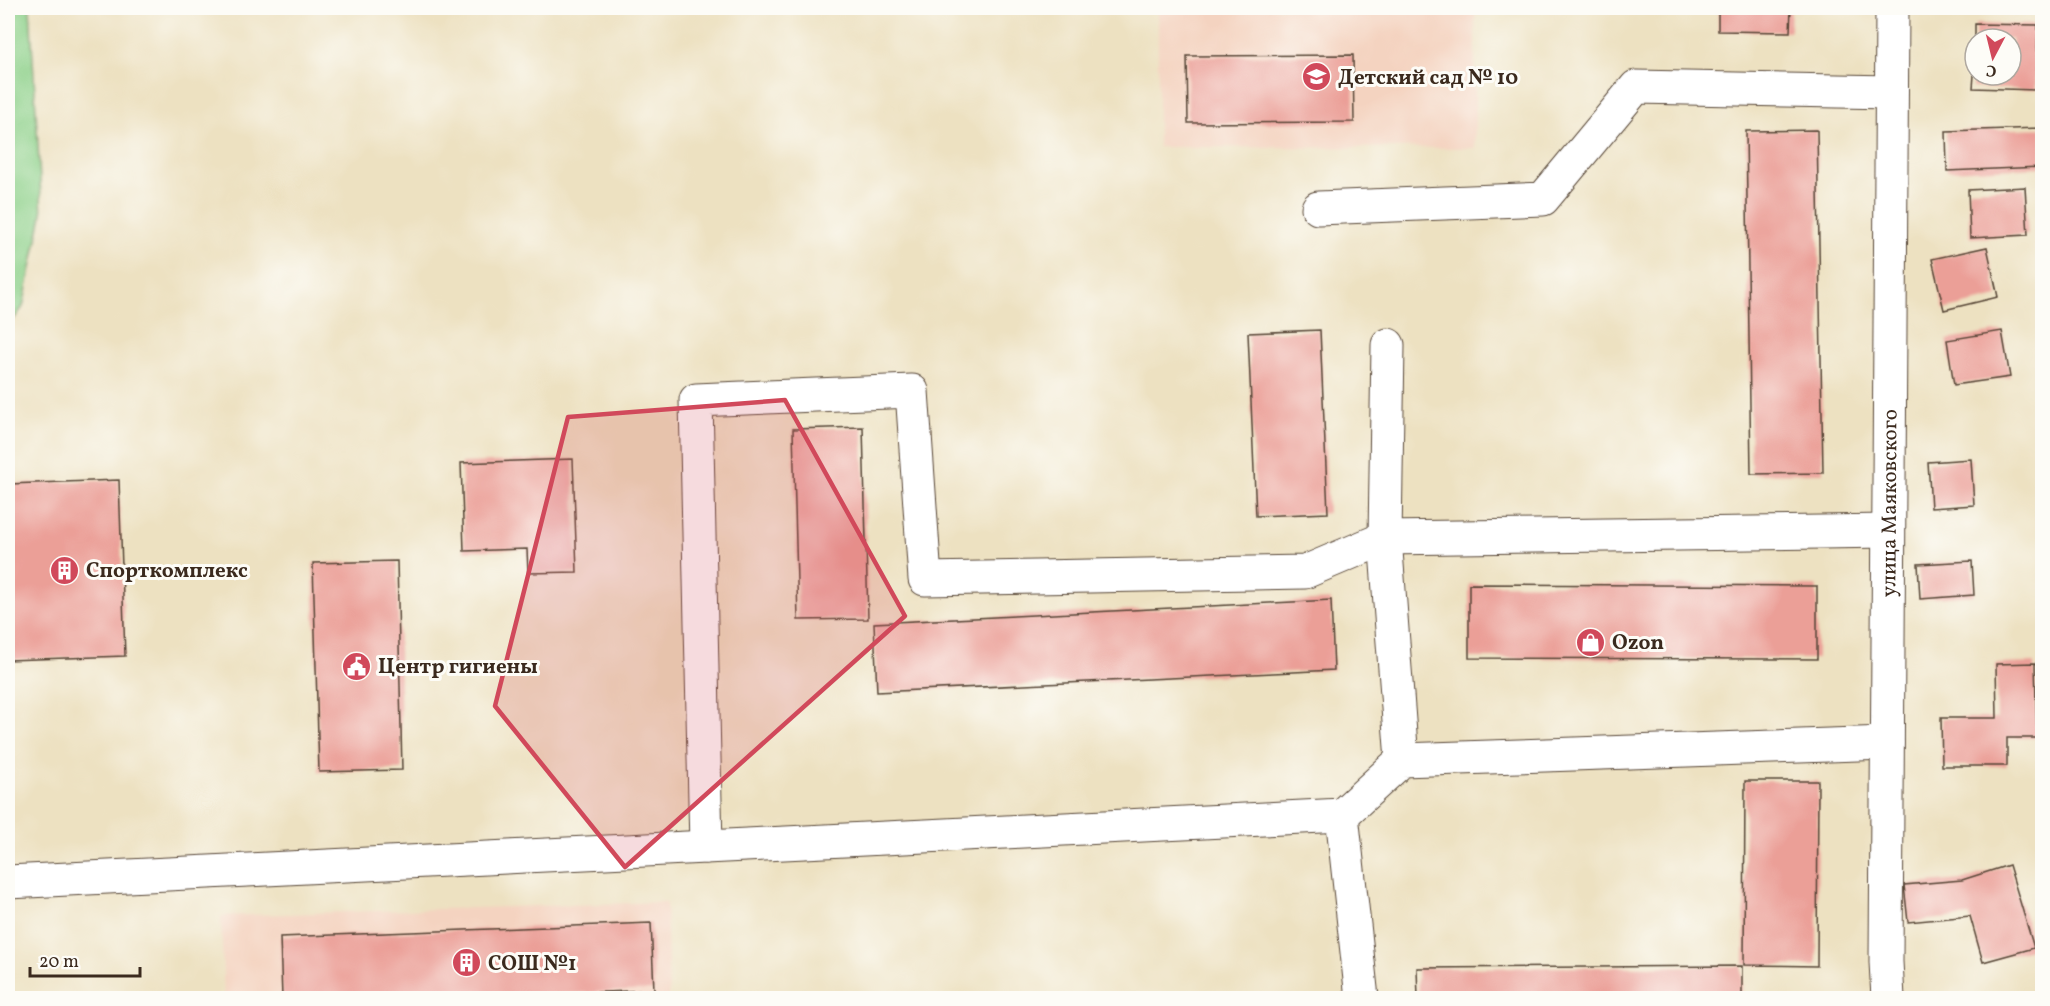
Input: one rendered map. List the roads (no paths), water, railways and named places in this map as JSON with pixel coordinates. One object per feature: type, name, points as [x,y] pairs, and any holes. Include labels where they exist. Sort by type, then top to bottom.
[{"type":"street","name":"улица Маяковского","points":[[1888,999],[1886,962],[1892,8]]},
{"type":"street","points":[[1318,208],[1543,199],[1636,87],[1891,92]]},
{"type":"street","points":[[1388,345],[1385,538],[1402,760]]},
{"type":"street","points":[[706,847],[696,400],[912,391],[925,579],[1305,572],[1385,538],[1888,531]]},
{"type":"street","points":[[8,882],[1342,815],[1402,760],[1887,742]]},
{"type":"street","points":[[1342,815],[1362,999]]},
{"type":"place","name":"Детский сад № 10","points":[[1317,77]]},
{"type":"place","name":"Спорткомплекс","points":[[65,570]]},
{"type":"place","name":"Ozon","points":[[1591,642]]},
{"type":"place","name":"Центр гигиены","points":[[357,666]]},
{"type":"place","name":"СОШ №1","points":[[467,963]]}]
